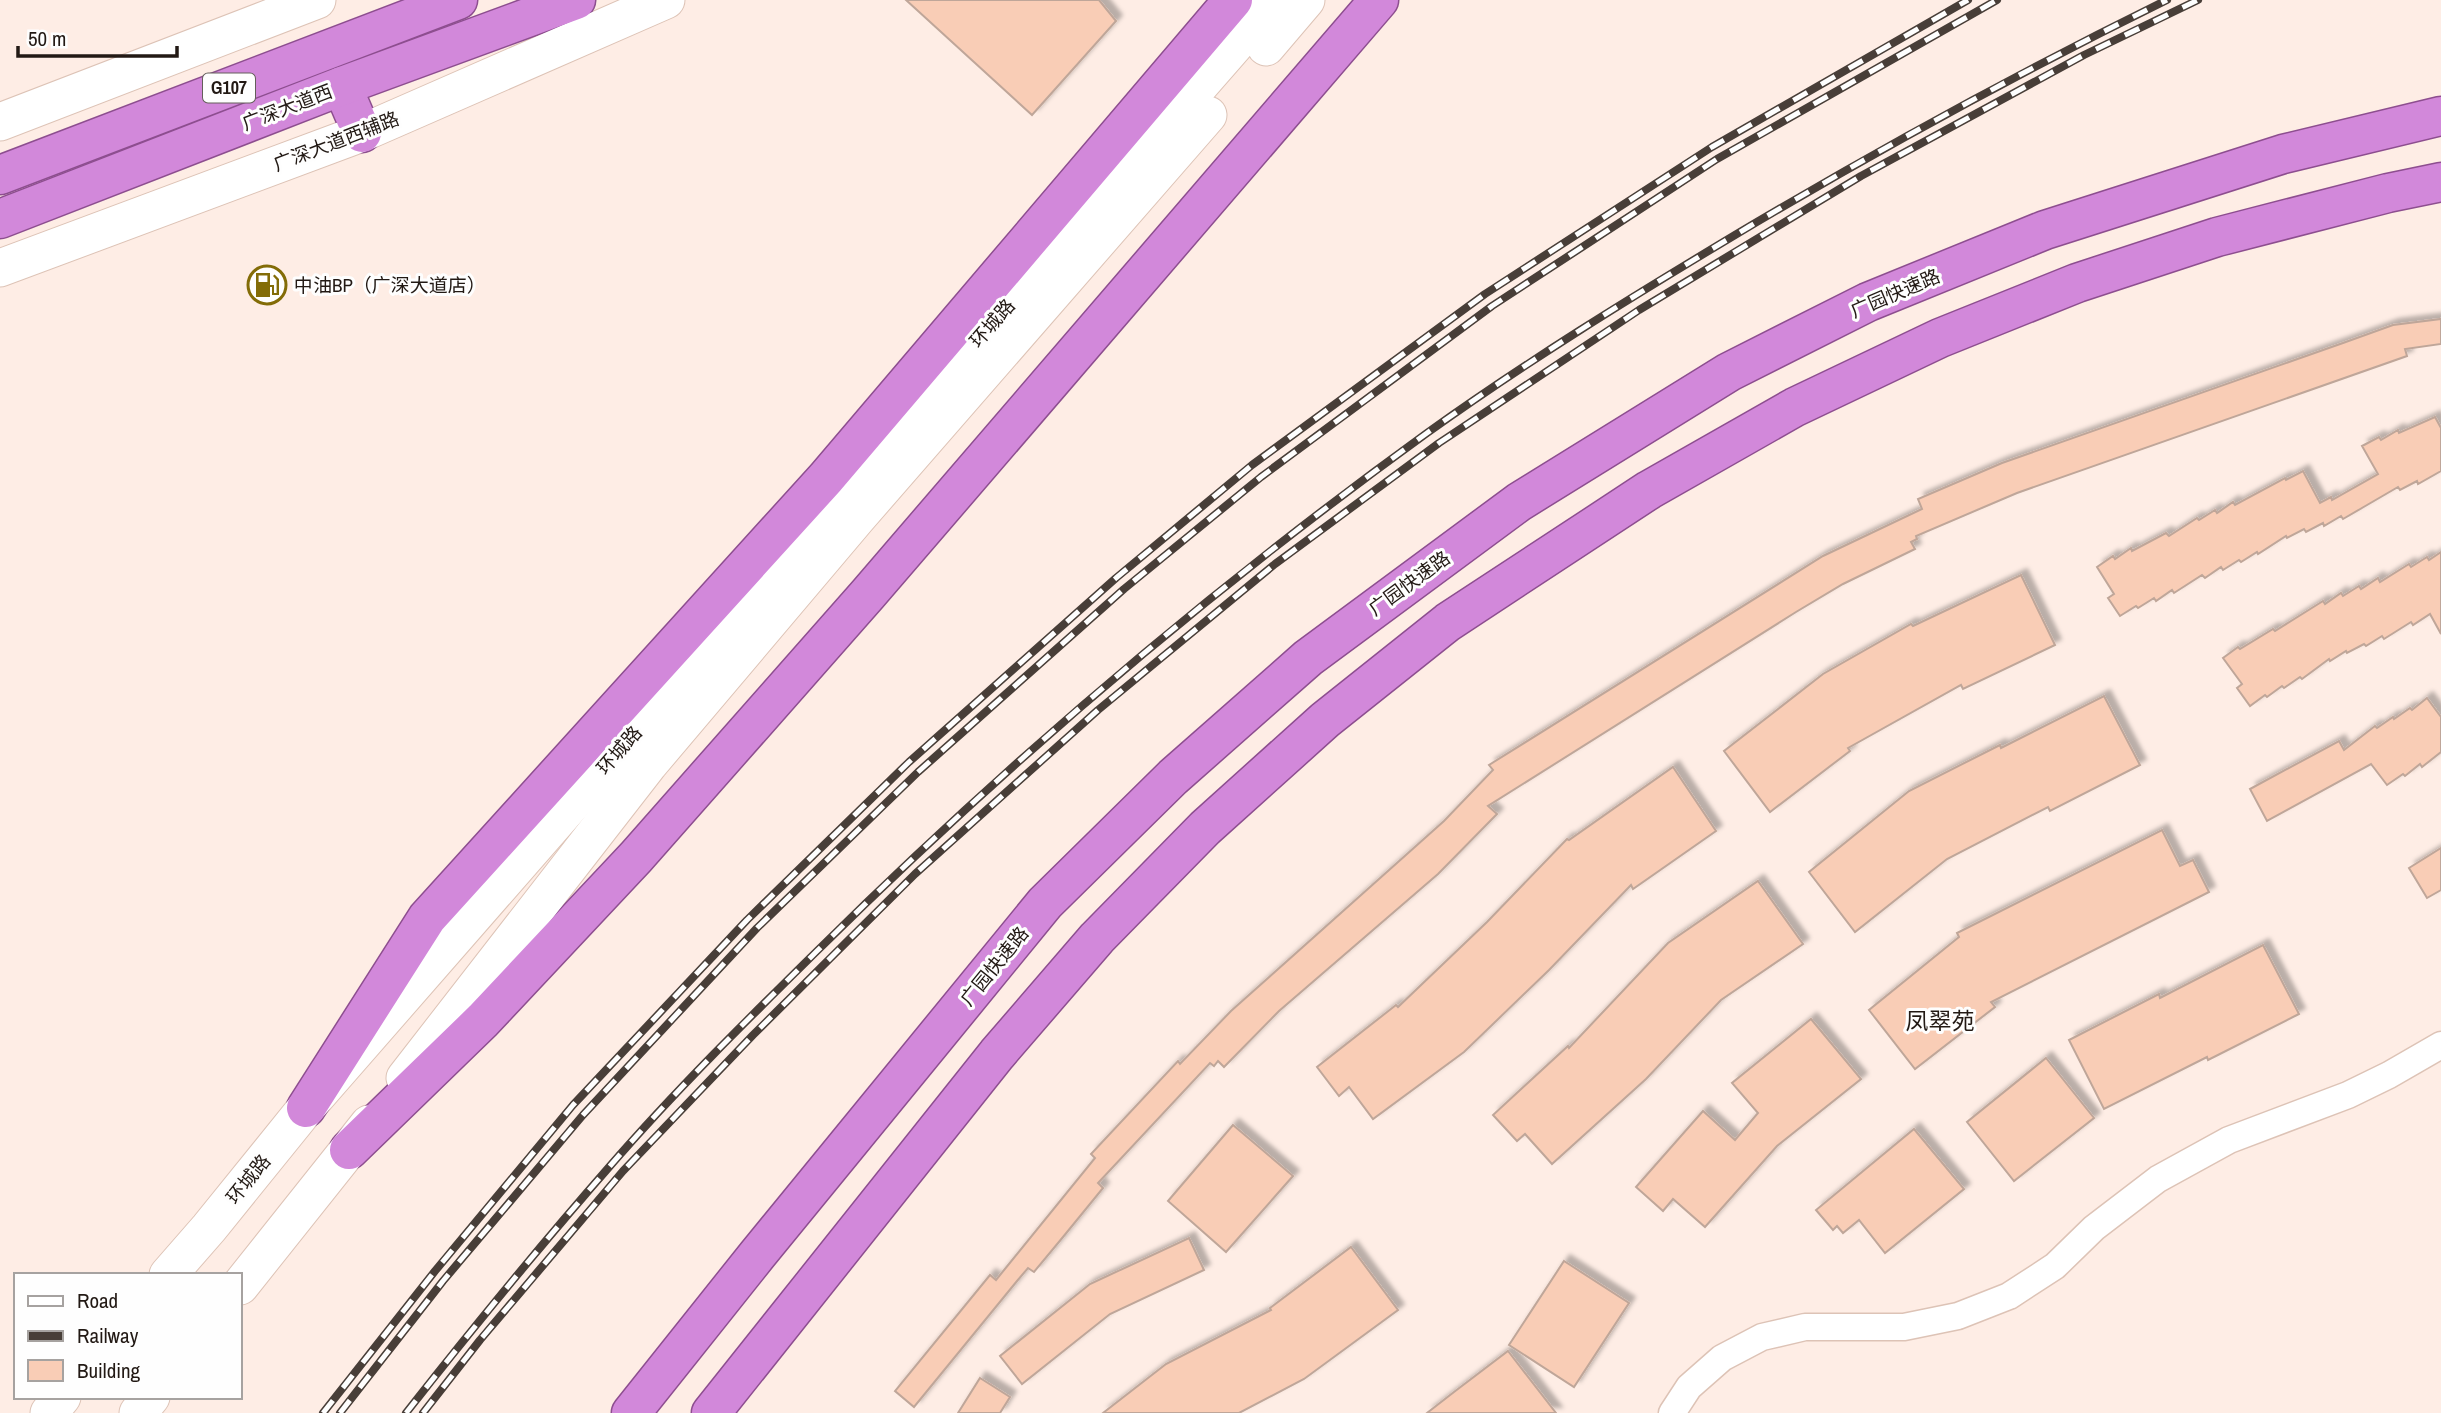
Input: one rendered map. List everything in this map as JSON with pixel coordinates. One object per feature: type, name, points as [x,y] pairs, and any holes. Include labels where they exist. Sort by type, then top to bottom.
[{"type":"highway","name":"广深大道西","points":[[0,175],[458,0]]},
{"type":"highway","name":"广深大道西","points":[[0,219],[342,86],[576,0]]},
{"type":"highway","points":[[306,1108],[427,918],[826,478],[1233,0]]},
{"type":"highway","points":[[349,1150],[483,1020],[636,857],[868,594],[1379,0]]},
{"type":"highway","points":[[342,86],[362,133]]},
{"type":"highway","name":"广园快速路","points":[[631,1413],[774,1233],[1045,903],[1173,777],[1308,658],[1519,502],[1729,372],[1868,302],[2045,230],[2283,154],[2441,116]]},
{"type":"highway","points":[[711,1413],[997,1054],[1097,938],[1205,828],[1325,720],[1448,622],[1661,484],[1796,407],[1940,338],[2077,283],[2217,237],[2441,182]]},
{"type":"main road","points":[[0,122],[317,0]]},
{"type":"main road","name":"广深大道西辅路","points":[[0,268],[362,133],[666,0]]},
{"type":"main road","points":[[1084,238],[1274,0]]},
{"type":"main road","points":[[1084,238],[1306,0]]},
{"type":"main road","name":"环城路","points":[[170,1273],[306,1108],[1084,238]]},
{"type":"main road","name":"环城路","points":[[242,1284],[649,764],[857,518],[1084,238]]},
{"type":"main road","points":[[194,1273],[209,1228]]},
{"type":"main road","points":[[49,1413],[60,1399]]},
{"type":"main road","points":[[138,1413],[149,1399]]},
{"type":"street","points":[[1672,1413],[1689,1387],[1722,1358],[1762,1337],[1805,1327],[1904,1327],[1958,1316],[2009,1296],[2055,1266],[2094,1228],[2158,1179],[2229,1140],[2348,1095],[2441,1045]]},
{"type":"building","points":[[906,0],[1099,0],[1116,21],[1032,115]]},
{"type":"building","points":[[2441,319],[2441,344],[2405,349],[2407,356],[2017,493],[1916,536],[1917,539],[1911,542],[1915,549],[1843,584],[1796,612],[1488,806],[1497,814],[1438,874],[1279,1011],[1224,1067],[1218,1061],[1214,1066],[1210,1063],[1098,1183],[1103,1188],[1063,1237],[1034,1272],[1028,1268],[914,1407],[895,1391],[990,1275],[996,1280],[1095,1158],[1091,1154],[1178,1061],[1180,1064],[1231,1011],[1444,821],[1493,770],[1489,765],[1823,556],[1922,509],[1918,499],[2002,463],[2393,325]]},
{"type":"building","points":[[2435,417],[2441,428],[2441,471],[2418,484],[2417,481],[2400,490],[2398,487],[2343,519],[2341,516],[2324,526],[2323,523],[2306,532],[2304,529],[2287,538],[2286,536],[2258,554],[2257,552],[2241,562],[2239,560],[2223,570],[2221,567],[2205,578],[2202,575],[2174,593],[2172,590],[2156,601],[2154,598],[2120,616],[2108,598],[2114,594],[2097,567],[2113,556],[2115,559],[2131,548],[2132,551],[2166,533],[2169,536],[2197,518],[2199,520],[2215,510],[2217,513],[2233,502],[2235,505],[2303,471],[2320,503],[2331,497],[2332,500],[2378,474],[2362,446]]},
{"type":"building","points":[[2441,552],[2441,634],[2430,614],[2384,639],[2382,636],[2366,646],[2364,644],[2330,661],[2329,659],[2302,679],[2300,677],[2284,688],[2282,686],[2250,706],[2237,688],[2242,684],[2223,658],[2238,647],[2240,649],[2273,629],[2275,631],[2323,601],[2325,604],[2341,593],[2343,596],[2359,586],[2361,589],[2378,578],[2380,582],[2409,564],[2411,567]]},
{"type":"building","points":[[2021,575],[2055,645],[1963,689],[1961,685],[1848,748],[1850,751],[1770,812],[1724,751],[1823,674],[1911,624],[1913,626]]},
{"type":"building","points":[[2104,696],[2140,765],[2050,811],[2048,807],[1947,859],[1855,932],[1809,872],[1909,791]]},
{"type":"building","points":[[2427,698],[2441,717],[2441,752],[2422,767],[2420,764],[2387,785],[2371,764],[2267,821],[2250,789],[2339,741],[2344,750],[2375,726],[2377,728],[2410,708],[2412,710]]},
{"type":"building","points":[[1673,767],[1716,831],[1633,889],[1631,885],[1549,970],[1464,1052],[1373,1119],[1349,1087],[1339,1096],[1317,1067],[1396,1005],[1398,1007],[1487,922],[1567,839]]},
{"type":"building","points":[[2162,830],[2180,866],[2193,860],[2209,892],[1991,1002],[1995,1007],[1915,1069],[1869,1010],[1959,937],[1957,933]]},
{"type":"building","points":[[2441,848],[2441,890],[2427,898],[2409,868]]},
{"type":"building","points":[[1758,881],[1803,944],[1721,1000],[1646,1079],[1552,1164],[1525,1134],[1517,1141],[1493,1115],[1568,1046],[1569,1048],[1668,943]]},
{"type":"building","points":[[2263,945],[2299,1014],[2104,1109],[2069,1040],[2159,994],[2160,998]]},
{"type":"building","points":[[1811,1019],[1861,1079],[1777,1146],[1705,1227],[1673,1199],[1663,1211],[1636,1187],[1703,1111],[1735,1140],[1758,1113],[1732,1083]]},
{"type":"building","points":[[2046,1058],[2094,1118],[2014,1181],[1967,1122]]},
{"type":"building","points":[[1233,1125],[1293,1176],[1226,1252],[1168,1201]]},
{"type":"building","points":[[1914,1129],[1964,1189],[1885,1253],[1859,1220],[1843,1233],[1837,1226],[1833,1230],[1816,1210]]},
{"type":"building","points":[[1189,1238],[1204,1270],[1110,1314],[1022,1384],[1000,1356],[1090,1284]]},
{"type":"building","points":[[1351,1247],[1398,1310],[1304,1379],[1239,1413],[1103,1413],[1166,1364],[1271,1310],[1270,1308]]},
{"type":"building","points":[[1564,1261],[1629,1303],[1574,1387],[1509,1345]]},
{"type":"building","points":[[1508,1351],[1556,1413],[1427,1413],[1454,1392]]},
{"type":"building","points":[[980,1378],[1010,1397],[1000,1413],[958,1413]]},
{"type":"railway","points":[[323,1413],[435,1271],[573,1105],[747,920],[909,762],[1116,578],[1252,465],[1485,294],[1712,147],[1968,0]]},
{"type":"railway","points":[[340,1413],[443,1281],[583,1115],[757,928],[918,772],[1124,589],[1261,477],[1492,306],[1717,159],[1997,0]]},
{"type":"railway","points":[[406,1413],[584,1196],[711,1057],[889,881],[962,813],[1112,680],[1189,616],[1427,433],[1579,331],[1841,173],[2057,55],[2167,0]]},
{"type":"railway","points":[[423,1413],[480,1340],[623,1171],[753,1035],[915,874],[1098,710],[1275,564],[1439,443],[1639,310],[1861,176],[2084,55],[2198,0]]},
{"type":"place","name":"中油BP（广深大道店）","points":[[267,285]]},
{"type":"district","name":"凤翠苑","points":[[1940,1021]]}]
